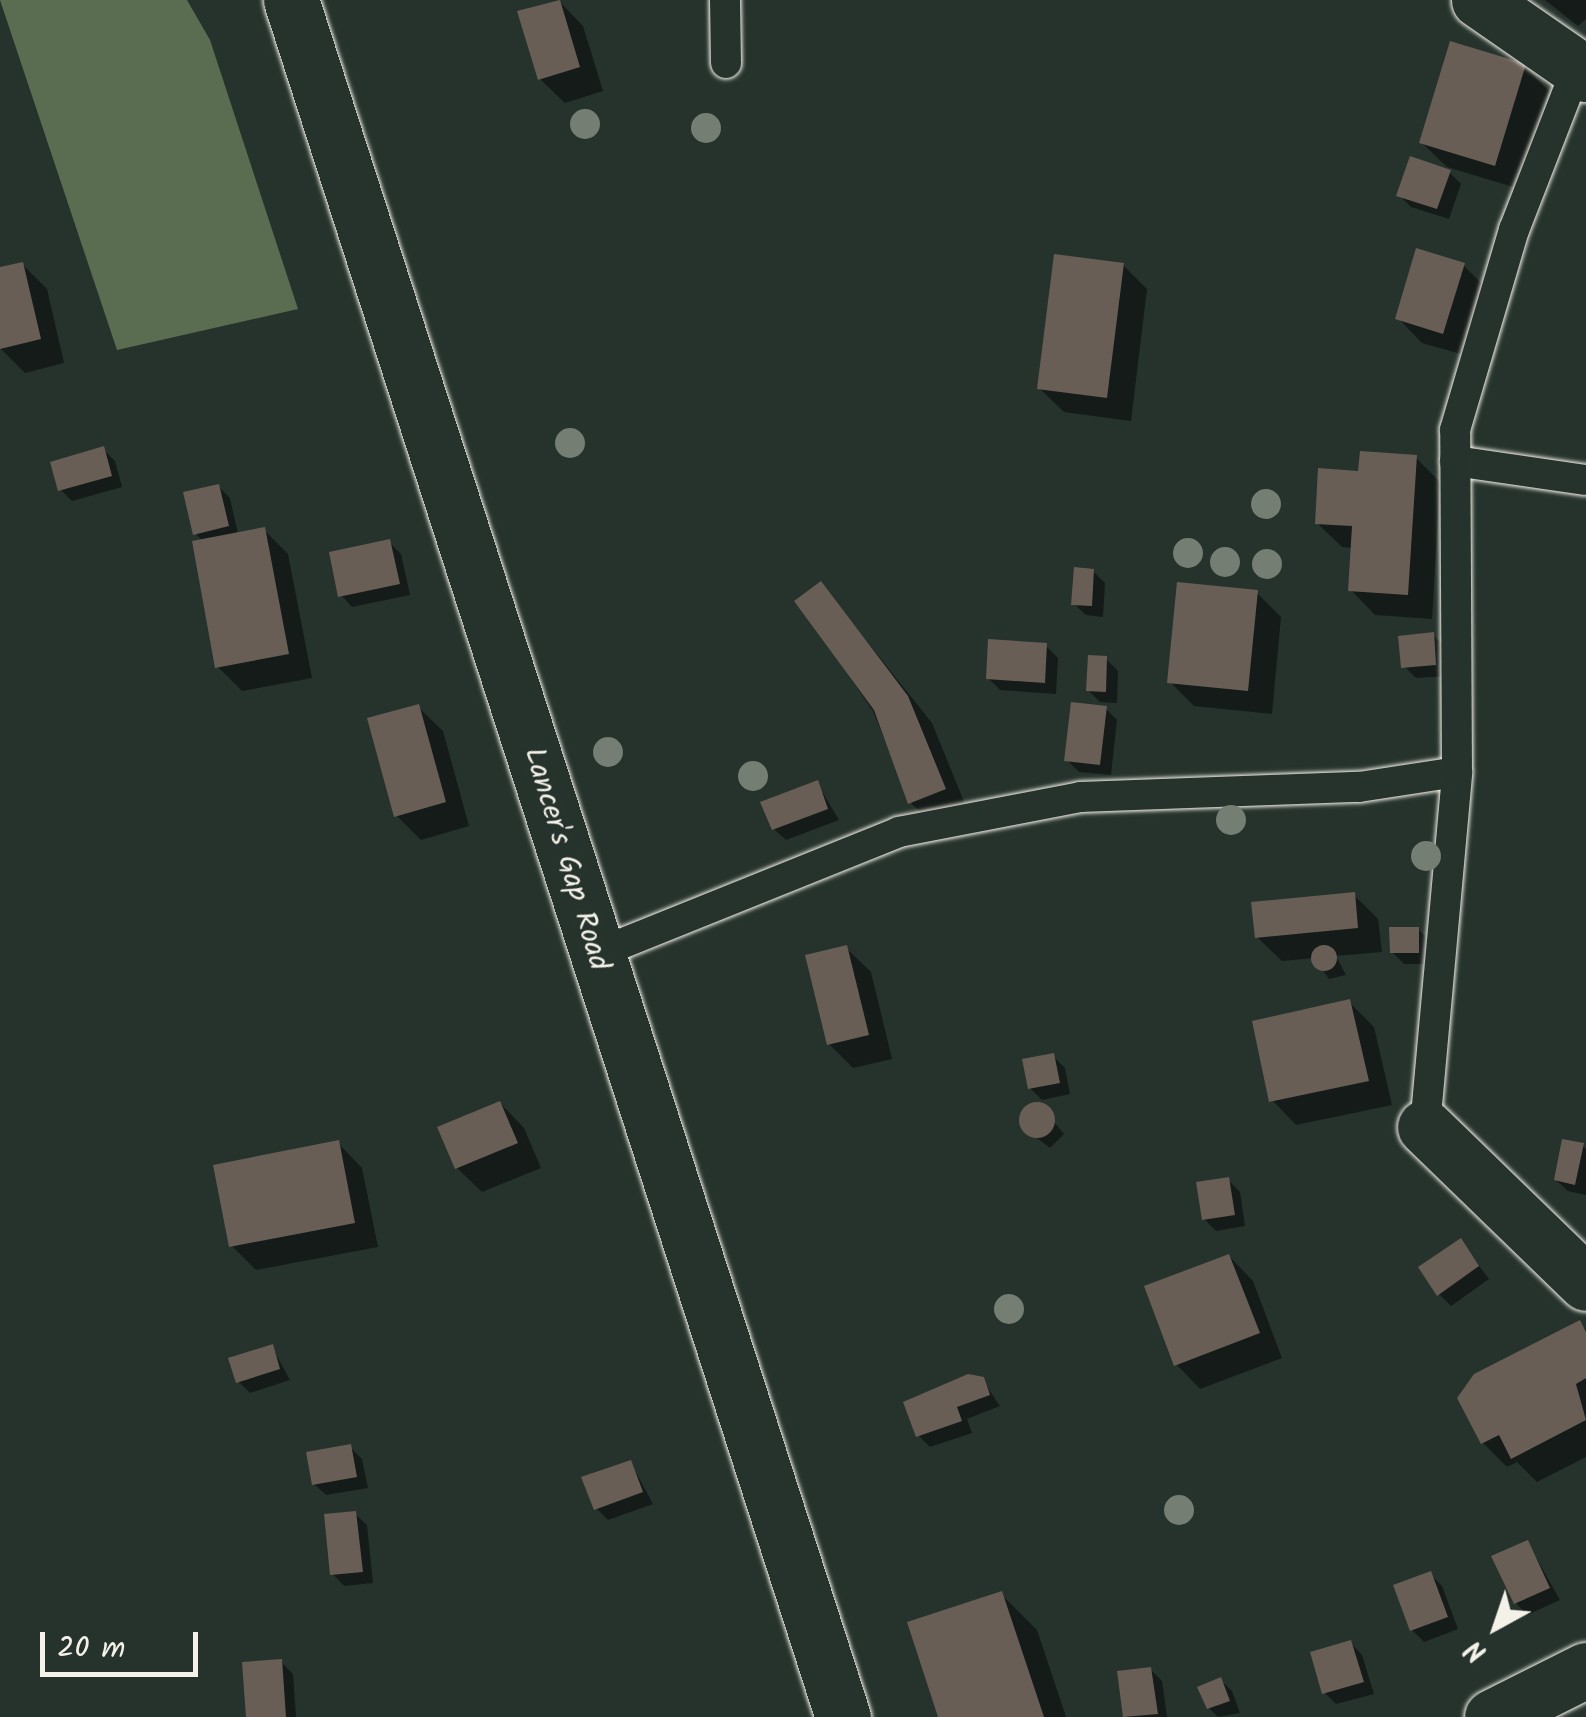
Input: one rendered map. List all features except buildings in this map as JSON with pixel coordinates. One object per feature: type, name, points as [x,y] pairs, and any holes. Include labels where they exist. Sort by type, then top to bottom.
[{"type":"main road","name":"Lancer's Gap Road","points":[[290,0],[843,1717]]},
{"type":"main road","points":[[1479,0],[1582,69]]},
{"type":"main road","points":[[1425,1127],[1586,1283]]},
{"type":"main road","points":[[1492,1717],[1586,1670]]},
{"type":"lane","points":[[725,0],[726,63]]},
{"type":"lane","points":[[1425,1127],[1458,772],[1455,430],[1514,230],[1582,69]]},
{"type":"lane","points":[[1455,461],[1586,480]]},
{"type":"lane","points":[[596,954],[899,832],[1080,797],[1360,788],[1458,772]]},
{"type":"green space","points":[[0,0],[187,0],[210,40],[298,309],[117,350]]}]
